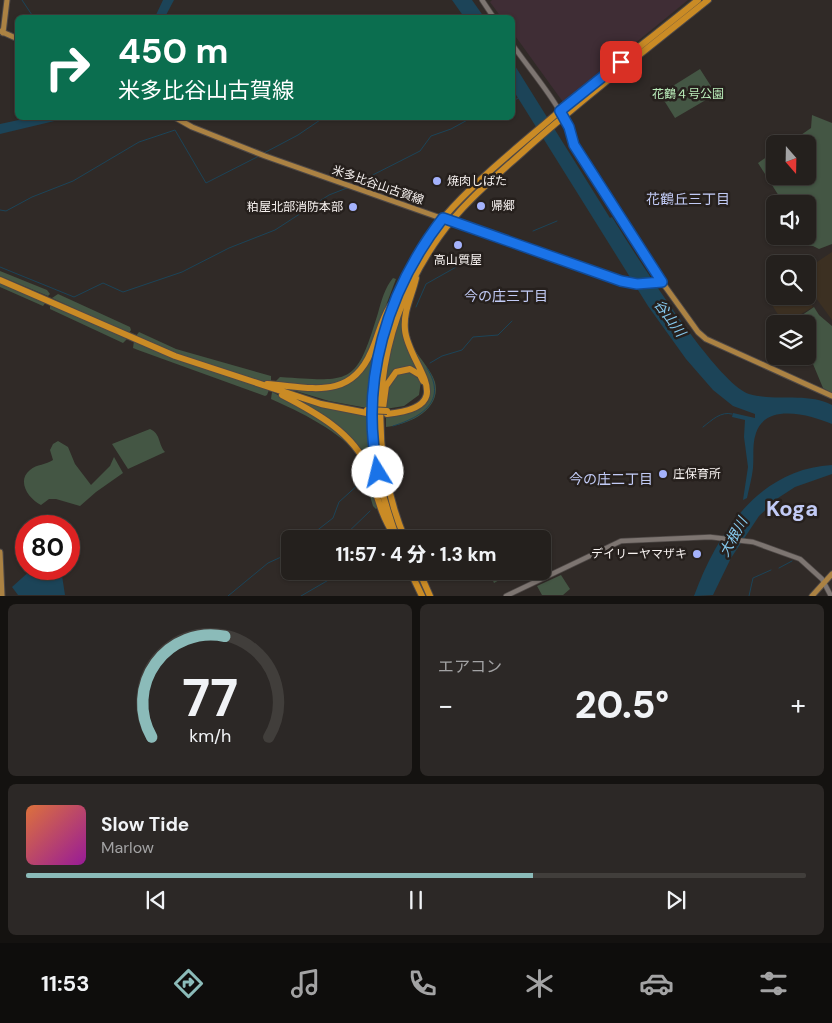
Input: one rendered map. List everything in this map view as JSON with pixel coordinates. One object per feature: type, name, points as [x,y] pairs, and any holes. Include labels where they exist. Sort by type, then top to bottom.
[{"type":"highway","points":[[402,530],[391,500],[381,449],[379,400],[385,358],[398,312],[419,267],[451,222],[476,194],[534,137],[698,0]]},
{"type":"highway","points":[[558,117],[708,0]]},
{"type":"highway","points":[[394,530],[384,501],[377,468],[372,420],[375,370],[386,326],[396,298],[417,254],[443,218],[498,162],[534,137]]},
{"type":"highway","points":[[0,279],[170,352],[321,404],[366,412],[402,412],[416,406],[424,398],[427,390],[426,379],[409,348],[404,327],[406,310],[419,267]]},
{"type":"highway","points":[[267,386],[317,388],[337,386],[348,381],[366,363],[386,313],[396,298]]},
{"type":"highway","points":[[381,449],[383,407],[388,382],[393,375],[402,369],[417,372],[422,378],[424,386],[420,397],[408,407],[387,412]]},
{"type":"highway","points":[[267,386],[331,424],[356,448],[368,468],[387,525],[391,530]]},
{"type":"highway","points":[[414,580],[422,596]]},
{"type":"highway","points":[[422,580],[430,596]]},
{"type":"main road","points":[[7,0],[2,32],[15,38]]},
{"type":"main road","name":"米多比谷山古賀線","points":[[180,120],[192,127],[265,156],[631,283],[662,282]]},
{"type":"main road","points":[[662,282],[698,332],[706,339],[832,396]]},
{"type":"main road","points":[[0,552],[2,596]]},
{"type":"main road","points":[[812,596],[832,574]]},
{"type":"street","points":[[484,1],[492,15]]},
{"type":"street","points":[[515,49],[558,117],[569,127],[574,145],[662,282]]},
{"type":"street","points":[[506,596],[621,541],[720,538],[745,540],[800,559],[809,565],[824,583],[831,596]]},
{"type":"shaded area","points":[[492,0],[688,0],[563,102],[515,36],[515,15],[500,15],[490,2]]},
{"type":"shaded area","points":[[832,252],[832,320],[816,298],[816,263]]},
{"type":"shaded area","points":[[772,305],[812,305],[813,307],[799,315],[778,315]]},
{"type":"green space","name":"花鶴４号公園","points":[[700,69],[716,94],[675,118],[660,94]]},
{"type":"green space","points":[[812,115],[832,123],[832,244],[819,249],[813,246],[801,245],[816,245],[816,195],[778,195],[772,185],[816,185],[816,135],[801,135],[811,128]]},
{"type":"green space","points":[[766,157],[766,176],[758,163]]},
{"type":"green space","points":[[0,271],[47,290],[50,294],[48,296],[0,276]]},
{"type":"green space","points":[[393,278],[396,279],[365,361],[348,379],[324,387],[275,382],[280,377],[323,379],[337,378],[348,374],[357,366],[364,354],[384,295]]},
{"type":"green space","points":[[0,282],[46,302],[43,306],[0,287]]},
{"type":"green space","points":[[58,294],[130,327],[131,330],[129,333],[123,331],[52,298]]},
{"type":"green space","points":[[50,304],[127,339],[123,343],[50,309]]},
{"type":"green space","points":[[814,307],[819,315],[832,326],[832,393],[823,388],[813,365],[816,365],[816,315],[802,315]]},
{"type":"green space","points":[[404,308],[403,321],[421,371],[402,367],[385,382],[391,344]]},
{"type":"green space","points":[[139,332],[176,349],[271,376],[271,382],[255,380],[202,364],[136,336]]},
{"type":"green space","points":[[134,341],[269,390],[265,396],[138,350],[133,348]]},
{"type":"green space","points":[[412,349],[414,349],[428,369],[435,382],[436,392],[433,401],[428,408],[413,419],[395,426],[386,427],[386,416],[417,408],[429,389],[426,373]]},
{"type":"green space","points":[[374,350],[367,408],[329,401],[289,389],[345,385]]},
{"type":"green space","points":[[410,371],[421,381],[419,395],[404,406],[385,409],[389,384],[396,375]]},
{"type":"green space","points":[[272,392],[322,419],[335,428],[355,448],[367,471],[378,507],[376,509],[373,506],[361,463],[352,448],[319,423],[271,399]]},
{"type":"green space","points":[[290,396],[331,409],[367,416],[374,479],[357,446]]},
{"type":"green space","points":[[150,429],[158,436],[165,452],[128,469],[112,444]]},
{"type":"green space","points":[[58,441],[68,447],[75,464],[91,485],[110,466],[114,457],[123,473],[80,506],[56,499],[49,499],[41,505],[32,499],[24,484],[24,479],[26,474],[33,468],[53,460],[50,450],[53,444]]},
{"type":"green space","points":[[561,575],[570,589],[563,595],[542,595],[537,586]]},
{"type":"water","points":[[163,0],[174,0],[166,15],[156,15]]},
{"type":"water","points":[[452,0],[472,0],[483,15],[463,15]]},
{"type":"water","name":"谷山川","points":[[515,66],[610,218],[612,217],[676,314],[717,366],[734,385],[749,394],[812,399],[832,405],[832,424],[813,417],[790,414],[779,414],[769,417],[761,423],[755,437],[753,472],[747,498],[743,500],[748,467],[744,437],[745,420],[732,417],[733,413],[755,418],[755,414],[733,406],[713,390],[686,359],[648,306],[515,93]]},
{"type":"water","points":[[19,120],[59,120],[0,134],[0,124]]},
{"type":"water","name":"大根川","points":[[832,465],[832,474],[795,487],[778,498],[759,516],[731,558],[713,595],[694,596],[715,550],[744,508],[762,492],[783,478],[806,469]]},
{"type":"water","points":[[20,580],[63,580],[65,595],[18,595],[12,587]]},
{"type":"waterway","points":[[22,0],[32,15]]},
{"type":"waterway","points":[[264,153],[298,135],[320,120]]},
{"type":"waterway","points":[[353,185],[420,151],[431,136],[451,129],[467,120]]},
{"type":"waterway","points":[[0,210],[6,211],[32,197],[73,181],[139,142],[175,130],[206,183],[259,156]]},
{"type":"waterway","points":[[0,267],[74,297],[103,283],[123,292],[182,272],[229,248],[275,230],[329,195],[347,188]]},
{"type":"waterway","points":[[533,231],[557,221]]},
{"type":"waterway","points":[[416,307],[426,284],[458,266]]},
{"type":"waterway","points":[[430,363],[442,356],[462,350],[473,337],[498,335],[512,321]]},
{"type":"waterway","points":[[393,426],[413,418],[429,406],[435,390],[433,380],[427,368]]},
{"type":"waterway","points":[[703,427],[720,415],[732,414]]},
{"type":"waterway","points":[[318,530],[333,518],[339,502],[360,483]]},
{"type":"waterway","points":[[350,530],[370,511]]},
{"type":"waterway","points":[[228,596],[268,563],[281,557]]},
{"type":"waterway","points":[[779,568],[792,561]]},
{"type":"waterway","points":[[749,596],[753,578],[771,570]]},
{"type":"waterway","points":[[301,596],[329,580]]},
{"type":"place","name":"焼肉しばた","points":[[437,181]]},
{"type":"place","name":"帰郷","points":[[481,206]]},
{"type":"place","name":"粕屋北部消防本部","points":[[353,207]]},
{"type":"place","name":"高山質屋","points":[[458,245]]},
{"type":"place","name":"庄保育所","points":[[663,474]]},
{"type":"place","name":"デイリーヤマザキ","points":[[697,554]]},
{"type":"district","name":"花鶴丘三丁目","points":[[688,199]]},
{"type":"district","name":"今の庄三丁目","points":[[506,296]]},
{"type":"district","name":"今の庄二丁目","points":[[611,479]]},
{"type":"district","name":"Koga","points":[[792,508]]},
{"type":"route","points":[[378,472],[373,440],[372,401],[375,370],[382,341],[396,298],[406,275],[417,254],[443,218],[621,281],[637,284],[662,282],[574,145],[569,127],[560,111],[621,62]]}]
